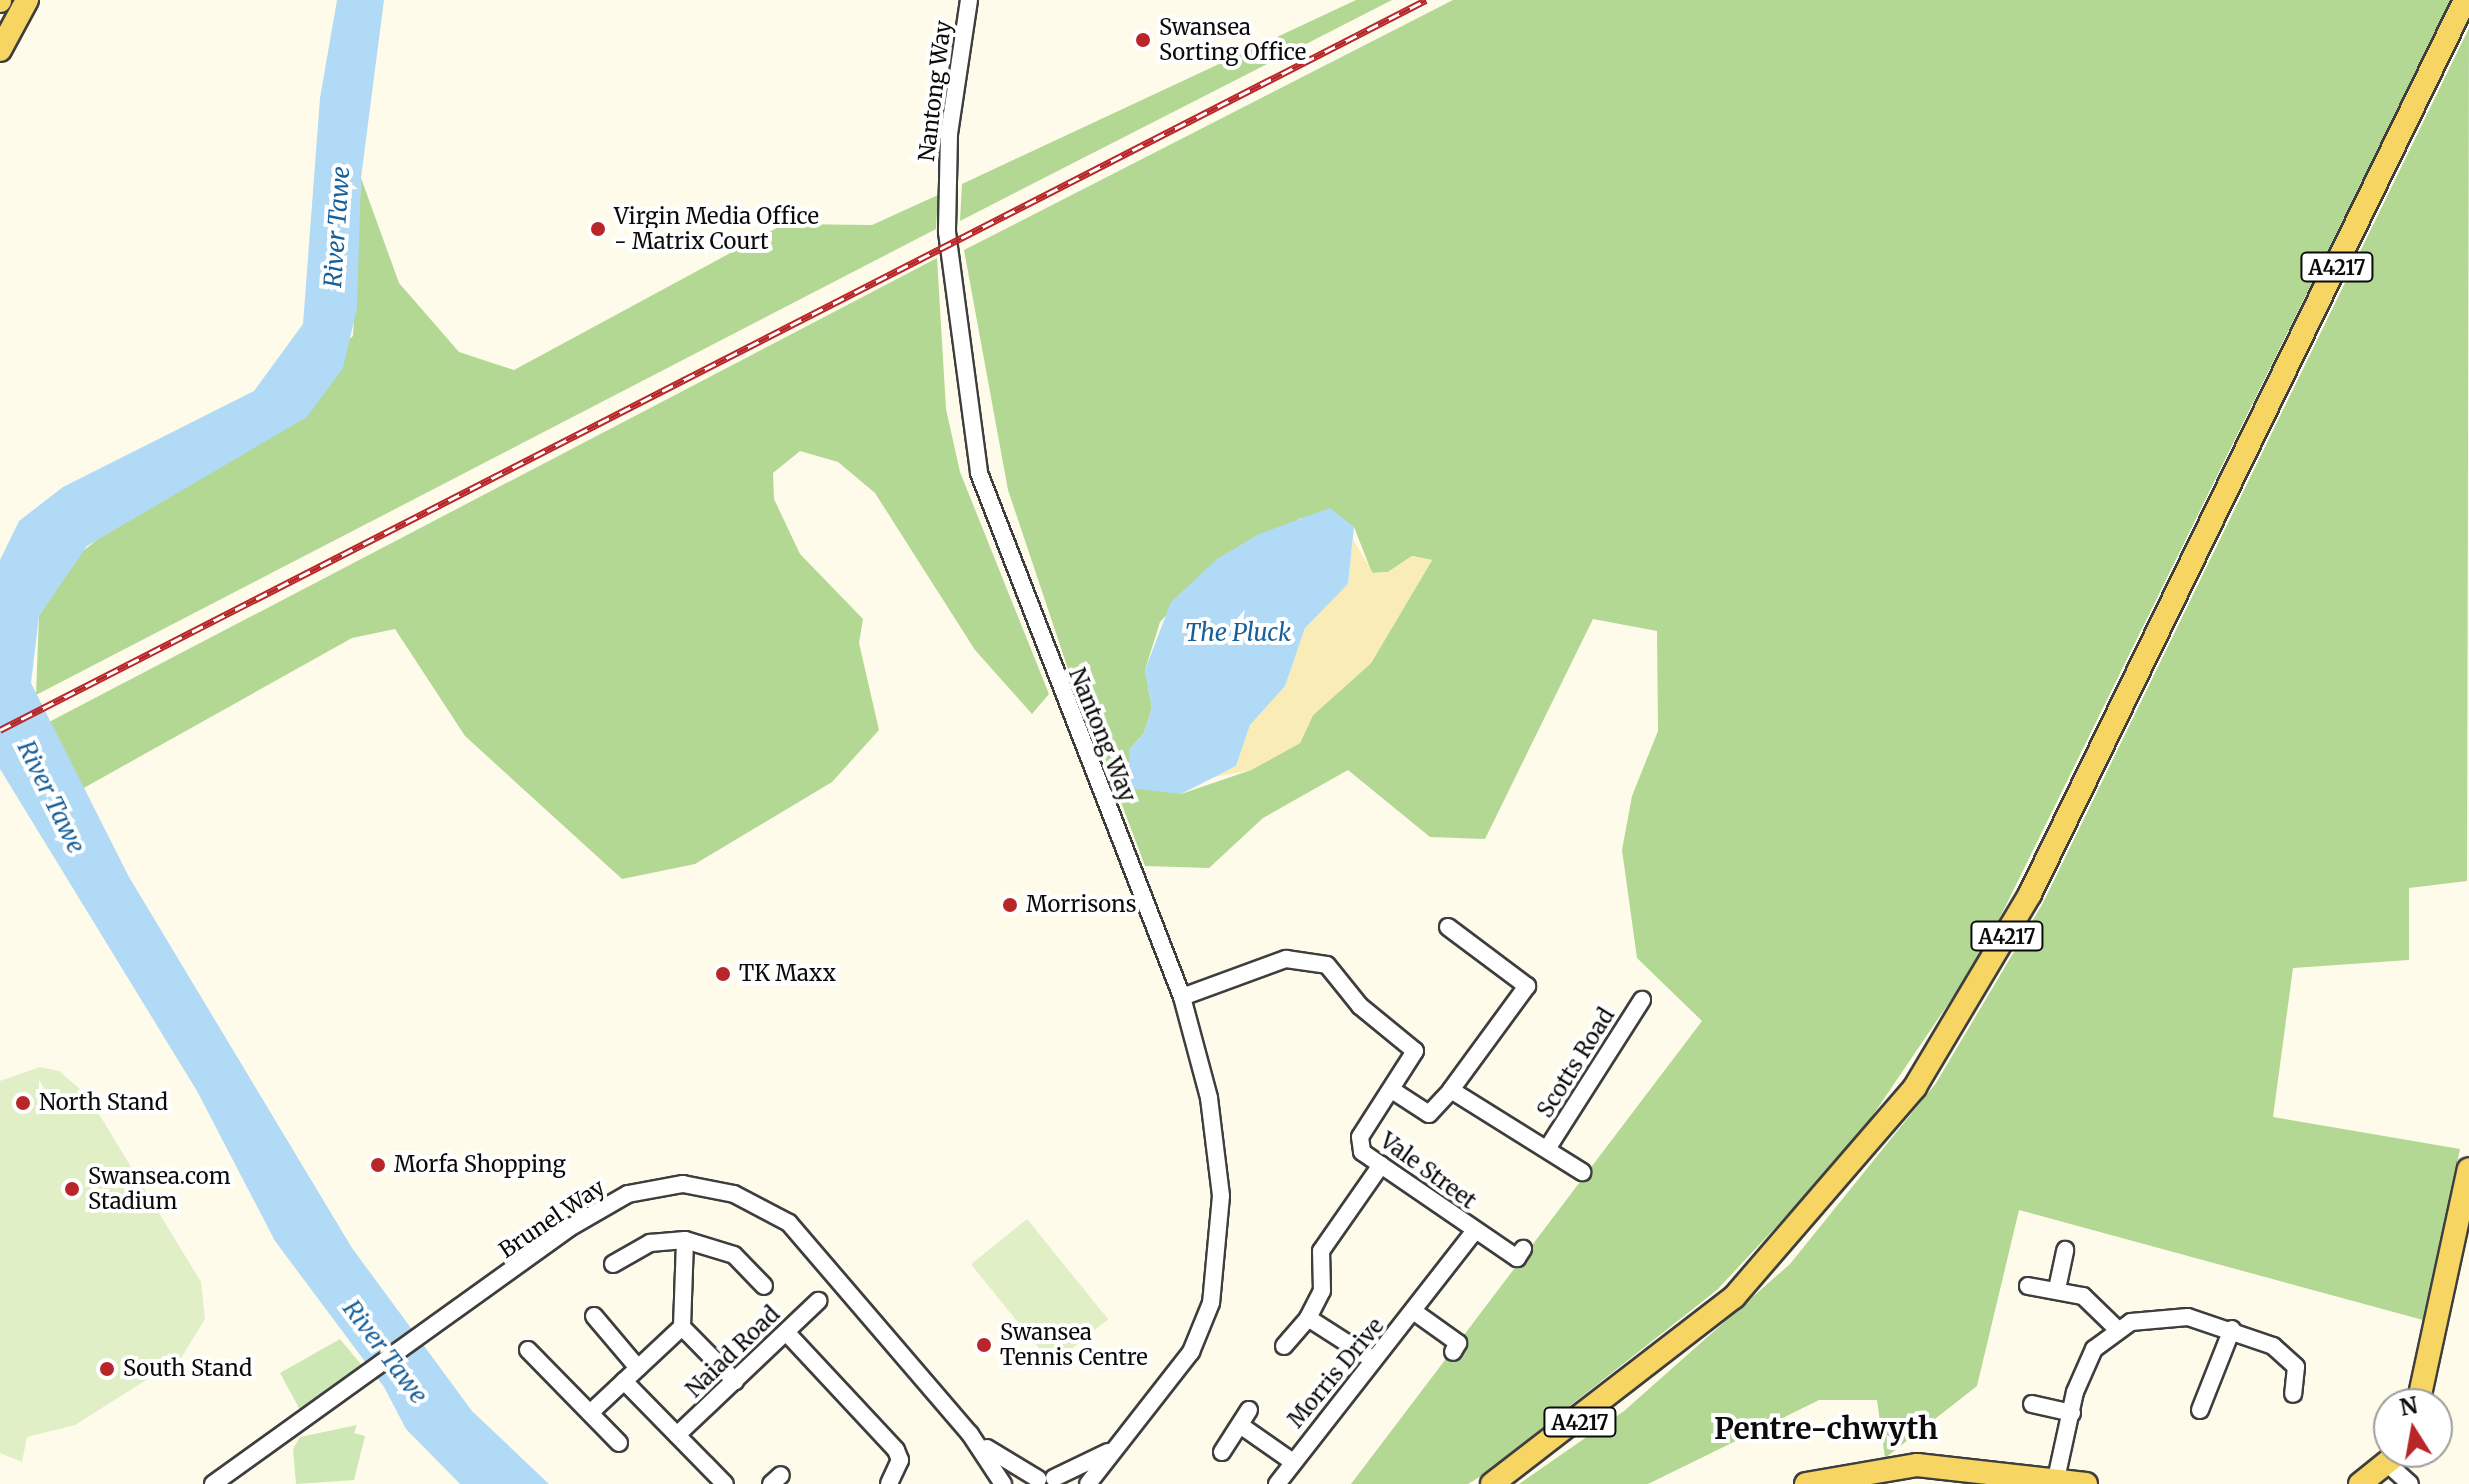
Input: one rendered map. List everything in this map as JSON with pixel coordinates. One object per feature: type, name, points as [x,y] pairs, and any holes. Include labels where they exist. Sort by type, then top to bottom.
[{"type":"main road","points":[[0,50],[27,0]]},
{"type":"main road","name":"A4217","points":[[1492,1484],[1734,1297],[1915,1087],[2030,894],[2465,0]]},
{"type":"main road","points":[[2421,1388],[2469,1169]]},
{"type":"main road","points":[[1806,1484],[1917,1465],[2086,1484]]},
{"type":"main road","points":[[2360,1484],[2381,1468]]},
{"type":"street","name":"Nantong Way","points":[[969,0],[949,134],[947,232],[979,473],[1182,997],[1209,1098],[1221,1196],[1211,1303],[1180,1372],[1109,1452],[1088,1484]]},
{"type":"street","points":[[1392,1090],[1429,1114],[1451,1090],[1527,986],[1448,927]]},
{"type":"street","name":"Vale Street","points":[[1182,997],[1286,959],[1318,960],[1415,1051],[1359,1146],[1381,1165],[1517,1258],[1523,1249]]},
{"type":"street","name":"Scotts Road","points":[[1547,1149],[1642,1000]]},
{"type":"street","name":"Scotts Road","points":[[1451,1090],[1582,1172]]},
{"type":"street","points":[[1284,1346],[1308,1318],[1322,1291],[1321,1251],[1381,1165]]},
{"type":"street","name":"Brunel Way","points":[[213,1484],[445,1323],[569,1228],[628,1194],[705,1187],[789,1223],[970,1434],[1003,1484]]},
{"type":"street","name":"Morris Drive","points":[[1277,1484],[1372,1359],[1416,1313],[1475,1231]]},
{"type":"street","points":[[613,1264],[650,1243],[685,1240],[734,1255],[764,1286]]},
{"type":"street","points":[[590,1413],[682,1327],[685,1240]]},
{"type":"street","points":[[2057,1289],[2065,1250]]},
{"type":"street","points":[[2028,1286],[2083,1296],[2117,1329]]},
{"type":"street","name":"Naiad Road","points":[[677,1435],[818,1301]]},
{"type":"street","name":"Morris Drive","points":[[1416,1313],[1458,1343],[1453,1352]]},
{"type":"street","points":[[594,1316],[638,1368]]},
{"type":"street","points":[[2056,1479],[2072,1413],[2094,1349],[2117,1329],[2156,1316],[2232,1329],[2273,1346],[2296,1367],[2293,1394]]},
{"type":"street","points":[[1308,1318],[1372,1359]]},
{"type":"street","points":[[682,1327],[735,1381]]},
{"type":"street","points":[[2200,1410],[2232,1329]]},
{"type":"street","points":[[786,1332],[896,1450],[900,1460],[889,1484]]},
{"type":"street","points":[[528,1350],[619,1443]]},
{"type":"street","points":[[624,1381],[725,1484]]},
{"type":"street","points":[[2032,1404],[2072,1413]]},
{"type":"street","name":"Morris Drive","points":[[1222,1452],[1244,1418],[1293,1462]]},
{"type":"street","name":"Brunel Way","points":[[970,1434],[1047,1481]]},
{"type":"street","name":"Nantong Way","points":[[1047,1481],[1109,1452]]},
{"type":"green space","points":[[1356,0],[1392,0],[960,221],[962,184]]},
{"type":"green space","points":[[1453,0],[2451,0],[1982,954],[1854,1143],[1717,1290],[1468,1484],[1351,1484],[1702,1021],[1637,958],[1622,850],[1632,796],[1658,731],[1657,631],[1593,619],[1485,839],[1430,837],[1348,770],[1263,818],[1209,868],[1145,866],[1107,765],[1089,684],[1082,671],[1069,672],[1008,490],[964,250]],"holes":[[[1301,518],[1354,527],[1372,573],[1388,572],[1412,556],[1432,560],[1371,663],[1313,715],[1300,743],[1251,770],[1181,794],[1129,750],[1144,733],[1152,708],[1145,670],[1160,622],[1216,562]]]},
{"type":"green space","points":[[2469,28],[2467,881],[2409,888],[2409,960],[2293,968],[2273,1117],[2460,1149],[2423,1320],[2019,1210],[1977,1386],[1885,1458],[1877,1400],[1819,1400],[1648,1484],[1519,1484],[1624,1411],[1790,1264],[1936,1083],[2043,903]]},
{"type":"green space","points":[[361,178],[399,283],[459,352],[514,370],[784,224],[872,225],[938,195],[936,229],[36,695],[39,616],[78,555],[353,336]]},
{"type":"green space","points":[[937,258],[946,409],[960,472],[1049,694],[1032,714],[975,650],[875,493],[838,462],[800,451],[773,473],[774,499],[800,554],[863,619],[859,643],[879,730],[832,782],[695,864],[622,879],[465,736],[395,629],[352,638],[82,789],[49,722]]},
{"type":"green space","name":"Swansea.com Stadium","points":[[40,1067],[59,1071],[88,1096],[201,1282],[205,1319],[181,1358],[75,1425],[27,1437],[22,1462],[0,1453],[0,1081]]},
{"type":"green space","points":[[1027,1219],[1108,1319],[1052,1365],[971,1264]]},
{"type":"green space","points":[[340,1339],[364,1368],[300,1410],[280,1373]]},
{"type":"green space","points":[[357,1425],[354,1433],[365,1436],[354,1480],[296,1484],[293,1449],[300,1437]]},
{"type":"sand","points":[[1353,539],[1373,573],[1389,572],[1412,556],[1432,560],[1371,663],[1313,715],[1300,743],[1251,770],[1214,777],[1236,766],[1250,725],[1285,686],[1305,628],[1348,584]]},
{"type":"water","name":"River Tawe","points":[[337,0],[384,0],[361,178],[357,308],[343,368],[307,417],[87,546],[39,616],[31,683],[129,877],[352,1248],[472,1411],[549,1484],[460,1484],[406,1429],[384,1387],[275,1241],[197,1091],[0,769],[0,560],[19,521],[63,487],[254,391],[303,324],[320,98]]},
{"type":"water","name":"The Pluck","points":[[1330,508],[1354,527],[1348,584],[1305,628],[1285,686],[1250,725],[1236,766],[1181,794],[1131,788],[1129,750],[1144,733],[1152,708],[1145,670],[1171,602],[1217,559],[1259,534]]},
{"type":"railway","points":[[0,730],[1426,0]]},
{"type":"place","name":"Swansea Sorting Office","points":[[1143,40]]},
{"type":"place","name":"Virgin Media Office - Matrix Court","points":[[598,229]]},
{"type":"place","name":"Morrisons","points":[[1010,905]]},
{"type":"place","name":"TK Maxx","points":[[723,974]]},
{"type":"place","name":"North Stand","points":[[23,1103]]},
{"type":"place","name":"Morfa Shopping","points":[[378,1165]]},
{"type":"place","name":"Swansea.com Stadium","points":[[72,1189]]},
{"type":"place","name":"Swansea Tennis Centre","points":[[984,1345]]},
{"type":"place","name":"South Stand","points":[[107,1369]]},
{"type":"district","name":"Pentre-chwyth","points":[[1826,1428]]}]
